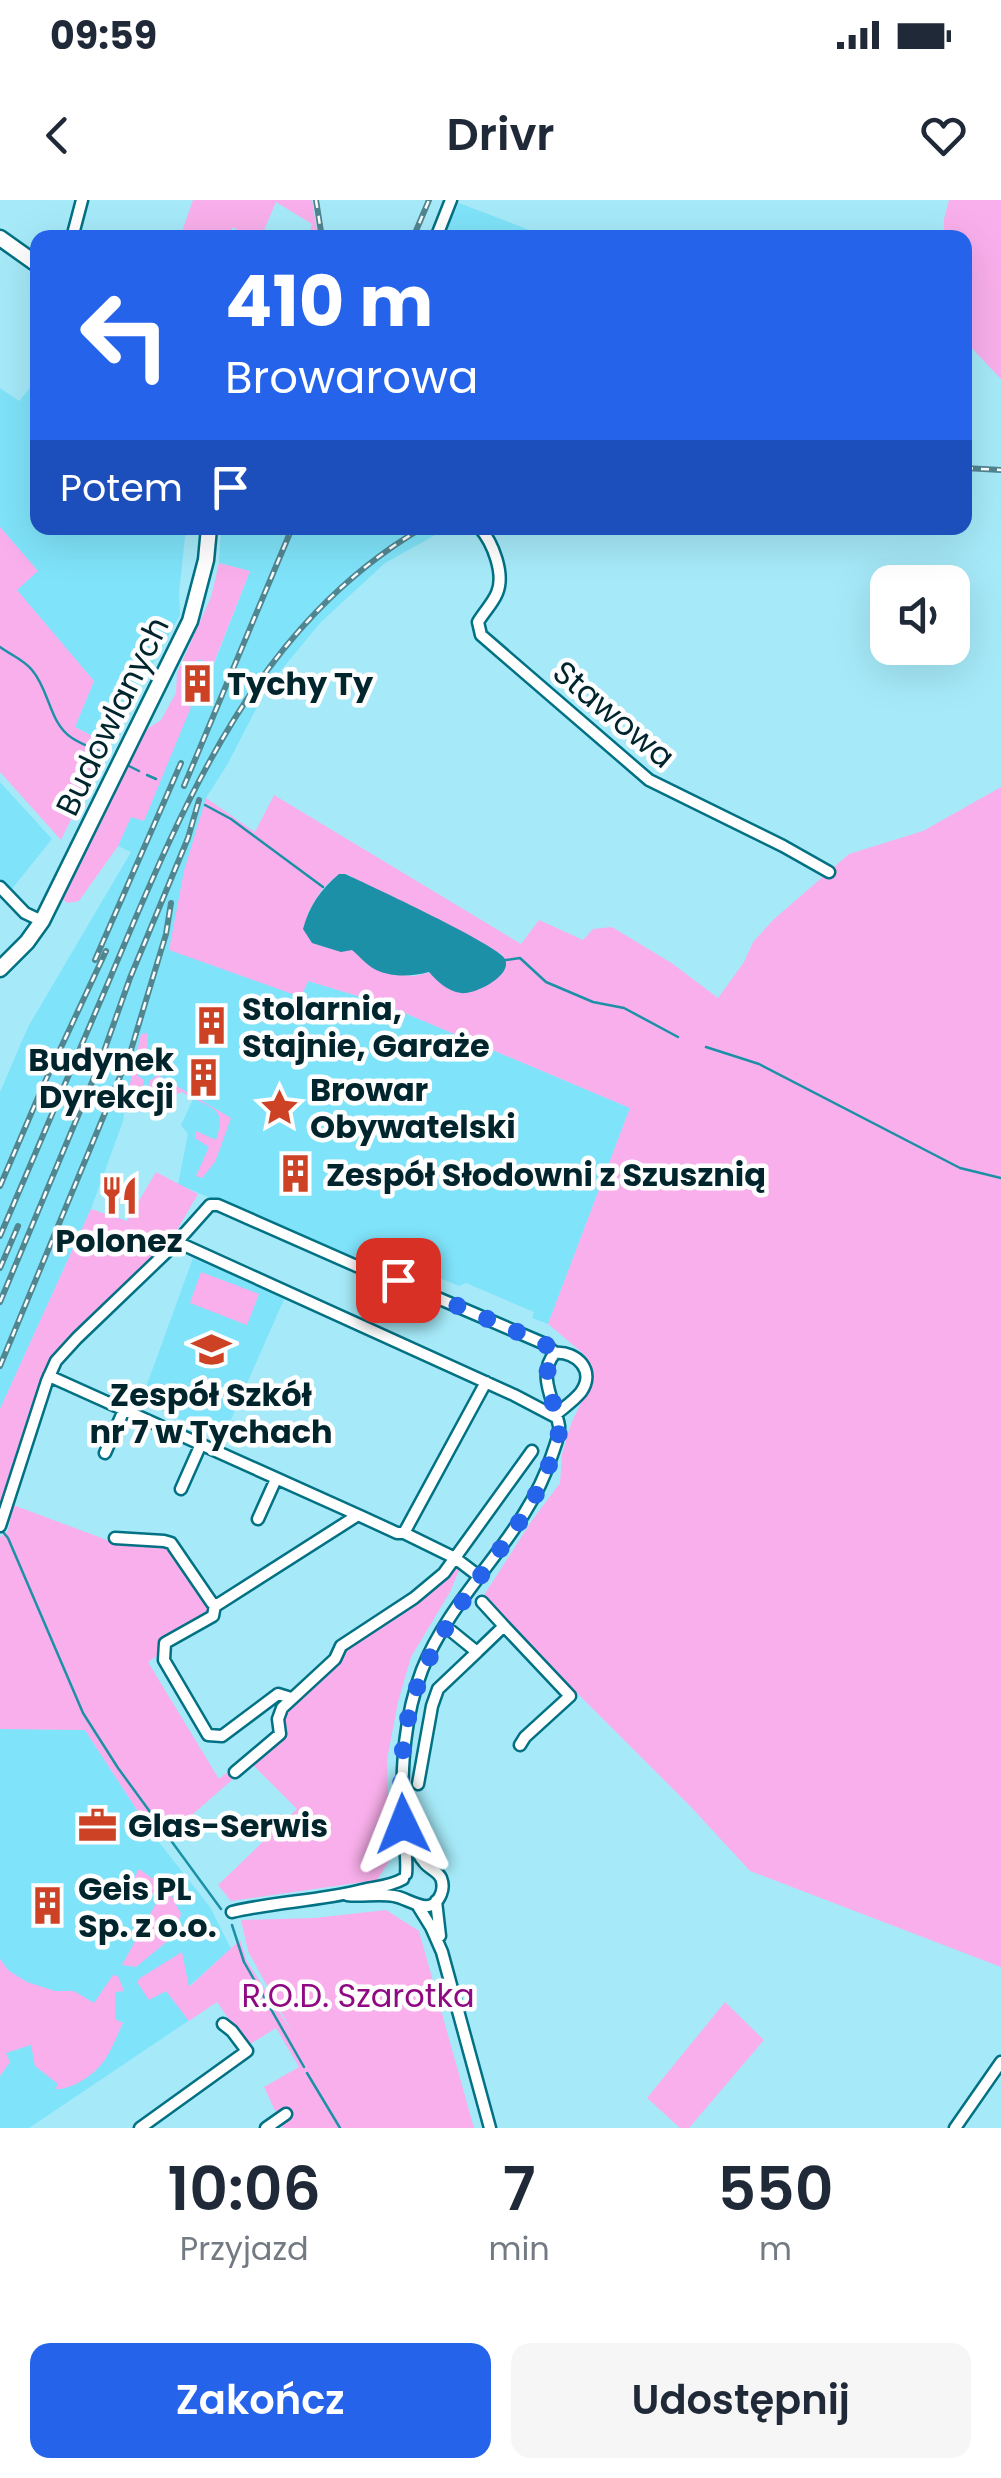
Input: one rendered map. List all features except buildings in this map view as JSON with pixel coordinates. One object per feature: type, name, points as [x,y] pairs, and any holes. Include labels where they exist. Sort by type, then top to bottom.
[{"type":"street","points":[[74,230],[82,200]]},
{"type":"street","points":[[439,230],[452,200]]},
{"type":"street","points":[[0,238],[30,260]]},
{"type":"street","name":"Budowlanych","points":[[0,968],[42,921],[190,621],[204,570],[208,535]]},
{"type":"street","name":"Stawowa","points":[[485,535],[500,581],[496,595],[478,622],[482,635],[649,780],[829,872]]},
{"type":"street","points":[[0,887],[25,913],[42,921]]},
{"type":"street","points":[[0,1526],[56,1361],[177,1242],[206,1207],[218,1206],[377,1275],[398,1280],[545,1344],[556,1354]]},
{"type":"street","points":[[177,1242],[554,1416]]},
{"type":"street","points":[[406,1899],[402,1887],[402,1758],[410,1710],[424,1667],[445,1626],[539,1489],[558,1438],[546,1373],[556,1354],[566,1353],[580,1360],[586,1378],[580,1392],[554,1416]]},
{"type":"street","points":[[49,1376],[358,1516],[404,1533],[455,1558],[480,1577]]},
{"type":"street","points":[[404,1533],[486,1382]]},
{"type":"street","points":[[105,1452],[124,1410]]},
{"type":"street","points":[[181,1489],[201,1444]]},
{"type":"street","points":[[235,1772],[280,1734],[278,1719],[282,1708],[334,1658],[341,1646],[414,1598],[444,1573],[532,1450]]},
{"type":"street","points":[[258,1519],[276,1478]]},
{"type":"street","points":[[215,1605],[358,1516]]},
{"type":"street","points":[[114,1538],[164,1540],[172,1544],[215,1605],[213,1616],[165,1643],[164,1660],[208,1735],[222,1736],[278,1694],[291,1698]]},
{"type":"street","points":[[482,1602],[570,1696],[520,1745]]},
{"type":"street","points":[[445,1626],[476,1652]]},
{"type":"street","points":[[418,1784],[438,1689],[504,1626]]},
{"type":"street","points":[[403,1802],[418,1850],[442,1883],[436,1901],[418,1906]]},
{"type":"street","points":[[232,1912],[347,1895],[386,1886],[417,1867],[430,1868]]},
{"type":"street","points":[[347,1895],[406,1899],[418,1906],[432,1926],[490,2128]]},
{"type":"street","points":[[436,1901],[442,1952]]},
{"type":"street","points":[[140,2128],[247,2051],[223,2024]]},
{"type":"street","points":[[955,2128],[1001,2062]]},
{"type":"street","points":[[266,2128],[286,2114]]},
{"type":"shaded area","points":[[459,203],[529,230],[446,230]]},
{"type":"shaded area","points":[[0,388],[19,401],[30,388],[30,535],[185,535],[180,615],[108,744],[75,727],[94,681],[16,590],[37,571],[0,527]]},
{"type":"shaded area","points":[[221,535],[435,535],[385,563],[321,622],[268,686],[206,798],[300,997],[308,981],[381,1003],[630,1108],[548,1324],[532,1318],[534,1312],[466,1283],[459,1286],[391,1258],[386,1268],[373,1269],[178,1184],[188,1134],[181,1125],[193,1099],[182,1092],[176,1094],[164,1083],[149,1091],[151,1104],[126,1101],[123,1121],[91,1209],[0,1409],[0,1092],[28,1027],[131,852],[118,846],[131,816],[143,821],[190,706],[181,703],[199,659],[214,664],[250,571],[219,563]]},
{"type":"shaded area","points":[[0,782],[52,839],[11,890],[0,878]]},
{"type":"shaded area","points":[[339,874],[431,915],[498,952],[505,959],[503,972],[483,988],[461,993],[439,983],[429,972],[392,975],[371,967],[352,950],[341,952],[312,943],[303,929],[306,921],[316,898]]},
{"type":"shaded area","name":"Zespół Szkół nr 7 w Tychach","points":[[193,1258],[285,1297],[220,1438],[141,1401]]},
{"type":"shaded area","points":[[0,1729],[85,1730],[154,1836],[210,1907],[231,1949],[188,1987],[206,2009],[29,2128],[0,2128]]},
{"type":"green space","points":[[193,200],[312,200],[317,230],[311,230],[312,224],[276,202],[264,230],[182,230]]},
{"type":"green space","points":[[949,200],[1001,200],[1001,379],[972,348],[972,230],[944,230]]},
{"type":"green space","points":[[0,527],[38,571],[17,590],[94,681],[75,727],[108,744],[61,840],[0,772]]},
{"type":"green space","points":[[219,563],[250,571],[213,665],[199,659],[181,702],[191,707],[144,821],[131,817],[118,846],[79,901],[68,903],[61,899],[64,890],[144,731],[161,720],[176,693],[177,673],[211,597]]},
{"type":"green space","points":[[1001,787],[1001,1967],[750,1871],[482,1598],[560,1483],[562,1454],[592,1374],[586,1356],[548,1324],[630,1108],[381,1003],[308,981],[301,997],[169,950],[184,871],[206,798],[255,832],[274,795],[521,944],[539,920],[583,940],[593,929],[612,927],[673,964],[718,998],[753,942],[773,920],[849,854],[923,831]],"holes":[[[339,874],[346,874],[503,955],[414,976],[391,974],[360,956],[307,914],[323,888]]]},
{"type":"green space","points":[[148,1033],[147,1056],[136,1065],[138,1076],[144,1080],[140,1097],[146,1080],[148,1100],[149,1081],[158,1075],[231,1118],[215,1162],[202,1178],[196,1176],[209,1147],[195,1138],[196,1131],[216,1140],[220,1120],[214,1109],[182,1092],[176,1094],[164,1083],[149,1091],[151,1104],[126,1101],[141,1034]]},
{"type":"green space","points":[[156,1172],[198,1194],[170,1242],[55,1354],[46,1369],[0,1512],[0,1409],[91,1209],[127,1221]]},
{"type":"green space","points":[[201,1272],[259,1294],[247,1325],[190,1303]]},
{"type":"green space","points":[[13,1505],[115,1543],[169,1547],[218,1616],[148,1662],[219,1779],[270,1737],[285,1708],[342,1651],[416,1601],[454,1567],[461,1566],[411,1657],[398,1702],[387,1760],[390,1860],[377,1880],[231,1901],[218,1885],[297,1809],[251,1763],[175,1830],[154,1836],[85,1730],[0,1729],[0,1537],[8,1531]]},
{"type":"green space","points":[[139,1869],[168,1889],[181,1914],[176,1934],[136,1967],[122,1965],[159,1898],[133,1880]]},
{"type":"green space","name":"R.O.D. Szarotka","points":[[386,1910],[419,1931],[474,2128],[283,2128],[264,2087],[299,2067],[276,2028],[247,2046],[217,2002],[189,2021],[166,1991],[149,2000],[137,1982],[182,1952],[189,1987],[240,1940],[247,1961],[292,2032],[248,1951],[241,1920],[314,1918]]},
{"type":"green space","points":[[0,1959],[9,1971],[27,1982],[55,1991],[74,1991],[94,2003],[113,1975],[118,1976],[124,1991],[115,1992],[115,2019],[123,2023],[107,2057],[89,2076],[55,2089],[58,2084],[35,2066],[31,2045],[6,2053],[10,2062],[0,2076]]},
{"type":"green space","points":[[725,2002],[764,2040],[689,2128],[680,2128],[647,2098]]},
{"type":"waterway","points":[[0,647],[32,670],[64,732],[101,752]]},
{"type":"waterway","points":[[129,766],[139,771]]},
{"type":"waterway","points":[[147,775],[156,779]]},
{"type":"waterway","points":[[205,805],[231,819],[323,887]]},
{"type":"waterway","points":[[506,960],[520,958],[546,982],[593,1002],[624,1008],[678,1037]]},
{"type":"waterway","points":[[706,1047],[759,1064],[960,1168],[1001,1178]]},
{"type":"waterway","points":[[3,1532],[83,1713],[118,1768],[221,1909]]},
{"type":"waterway","points":[[232,1925],[244,1962],[304,2067]]},
{"type":"waterway","points":[[307,2073],[340,2128]]},
{"type":"railway","points":[[316,200],[321,230]]},
{"type":"railway","points":[[416,230],[429,200]]},
{"type":"railway","points":[[972,468],[1001,470]]},
{"type":"railway","points":[[184,786],[289,535]]},
{"type":"railway","points":[[0,1236],[166,848],[231,725],[269,668],[313,615],[364,568],[412,535]]},
{"type":"railway","points":[[95,960],[181,763]]},
{"type":"railway","points":[[0,1302],[98,1068],[188,838],[199,800]]},
{"type":"railway","points":[[0,1366],[131,1050],[166,934],[171,903]]},
{"type":"railway","points":[[0,1186],[106,951]]},
{"type":"railway","points":[[0,1268],[18,1226]]},
{"type":"place","name":"Tychy Ty","points":[[197,683]]},
{"type":"place","name":"Stolarnia, Stajnie, Garaże","points":[[212,1026]]},
{"type":"place","name":"Budynek Dyrekcji","points":[[204,1077]]},
{"type":"place","name":"Browar Obywatelski","points":[[280,1107]]},
{"type":"place","name":"Zespół Słodowni z Szusznią","points":[[296,1174]]},
{"type":"place","name":"Polonez","points":[[119,1195]]},
{"type":"place","name":"Zespół Szkół nr 7 w Tychach","points":[[211,1349]]},
{"type":"place","name":"Glas-Serwis","points":[[98,1825]]},
{"type":"place","name":"Geis PL Sp. z o.o.","points":[[48,1906]]},
{"type":"route","points":[[398,1280],[545,1344],[556,1354],[549,1361],[546,1375],[559,1428],[552,1458],[532,1504],[445,1626],[424,1667],[404,1738],[403,1824]]}]
